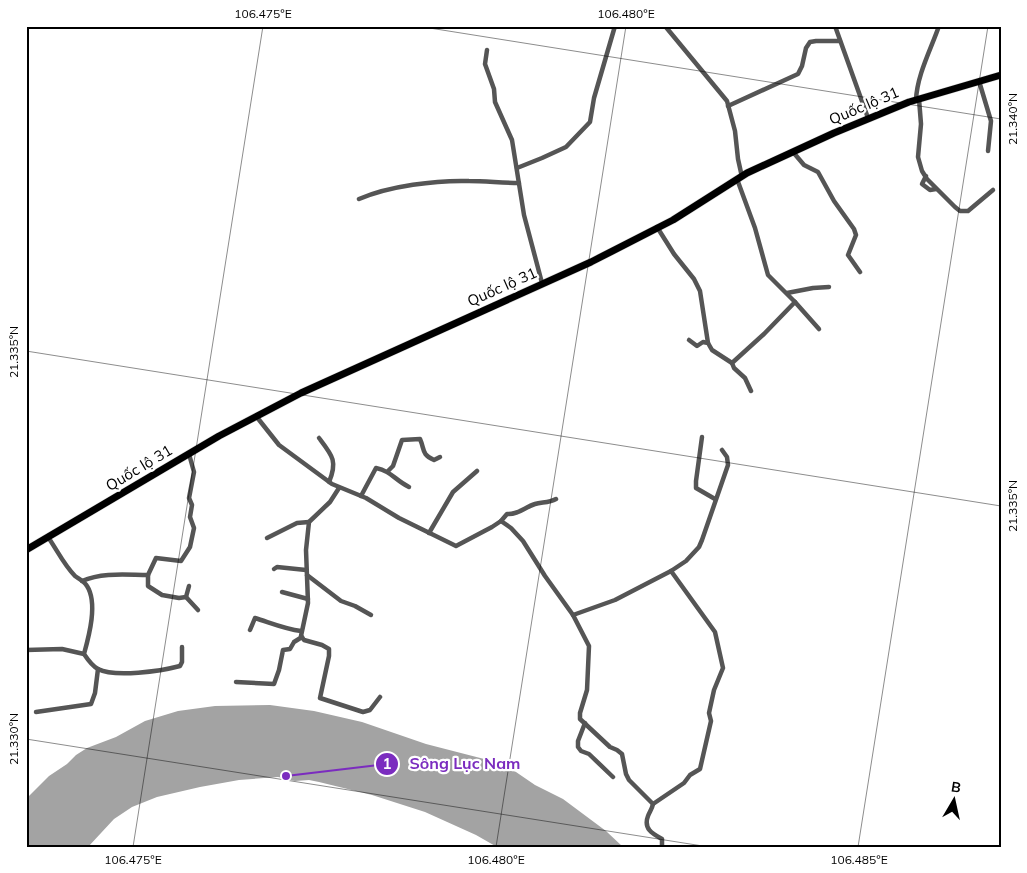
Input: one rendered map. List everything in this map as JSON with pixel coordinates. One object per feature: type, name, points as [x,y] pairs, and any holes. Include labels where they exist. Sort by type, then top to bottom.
[{"type":"highway","name":"Quốc lộ 31","points":[[26,550],[218,436],[256,416],[301,393],[591,262],[673,220],[740,178],[793,152],[868,118],[918,99],[1001,75]]},
{"type":"street","points":[[517,168],[566,146],[590,122],[594,98],[615,26]]},
{"type":"street","points":[[665,26],[719,91],[728,106],[737,141],[740,178],[768,275],[819,329]]},
{"type":"street","points":[[835,26],[868,118]]},
{"type":"street","points":[[939,26],[917,91],[921,124],[918,157],[926,176],[936,189],[954,207],[964,212],[972,208],[993,190]]},
{"type":"street","points":[[728,106],[798,74],[806,48],[810,42],[816,40],[840,41]]},
{"type":"street","points":[[487,50],[485,64],[494,88],[495,102],[512,140],[524,215],[542,283]]},
{"type":"street","points":[[980,81],[990,121],[988,151]]},
{"type":"street","points":[[793,152],[804,165],[818,172],[854,229],[856,236],[848,255],[860,272]]},
{"type":"street","points":[[359,199],[375,193],[432,182],[472,180],[519,183]]},
{"type":"street","points":[[657,228],[674,254],[694,279],[700,291],[708,343],[712,350],[732,363],[734,368],[745,378],[751,391]]},
{"type":"street","points":[[787,294],[813,288],[829,287]]},
{"type":"street","points":[[732,363],[795,302]]},
{"type":"street","points":[[689,340],[697,346],[703,342],[708,343]]},
{"type":"street","points":[[256,416],[279,445],[329,482],[361,496],[399,518],[456,546],[486,531],[507,514],[513,514],[532,505],[552,502],[556,499]]},
{"type":"street","points":[[702,437],[696,488],[715,499]]},
{"type":"street","points":[[319,438],[334,463],[334,470],[329,482]]},
{"type":"street","points":[[388,471],[393,466],[402,440],[420,439],[422,450],[426,455],[434,460],[440,457]]},
{"type":"street","points":[[573,615],[615,600],[671,571],[686,561],[698,547],[728,462],[722,450]]},
{"type":"street","points":[[186,597],[179,598],[162,595],[148,586],[148,576],[156,558],[180,562],[190,547],[194,528],[190,517],[192,505],[189,498],[194,472],[190,454]]},
{"type":"street","points":[[361,496],[376,468],[388,471],[395,479],[409,487]]},
{"type":"street","points":[[429,533],[453,492],[477,472]]},
{"type":"street","points":[[267,538],[297,524],[309,522],[330,502],[339,488]]},
{"type":"street","points":[[500,521],[511,528],[523,541],[573,615],[590,650],[587,690],[580,716],[584,723],[610,747],[622,754],[629,780],[653,804]]},
{"type":"street","points":[[302,638],[301,631],[308,600],[306,550],[309,522]]},
{"type":"street","points":[[48,537],[74,574],[89,590],[92,607],[91,626],[84,654]]},
{"type":"street","points":[[274,569],[277,566],[307,572],[341,600],[370,615]]},
{"type":"street","points":[[662,847],[662,839],[652,833],[648,827],[647,819],[653,804],[684,783],[690,775],[700,770],[714,690],[723,670],[715,632],[671,571]]},
{"type":"street","points":[[82,581],[104,575],[148,576]]},
{"type":"street","points":[[186,597],[189,586]]},
{"type":"street","points":[[282,592],[308,600]]},
{"type":"street","points":[[186,597],[198,610]]},
{"type":"street","points":[[250,630],[255,618],[279,625],[285,629],[301,631]]},
{"type":"street","points":[[236,682],[274,684],[283,650],[290,650],[294,642],[302,638]]},
{"type":"street","points":[[302,638],[329,649],[320,698],[363,712],[370,710],[380,697]]},
{"type":"street","points":[[26,650],[62,649],[84,654],[98,669],[137,673],[155,672],[181,665],[182,647]]},
{"type":"street","points":[[36,712],[91,704],[95,693],[98,669]]},
{"type":"street","points":[[584,723],[578,747],[581,751],[589,754],[613,777]]},
{"type":"shaded area","points":[[270,705],[314,711],[362,722],[426,744],[488,760],[516,772],[535,785],[563,799],[606,831],[623,847],[497,847],[476,835],[425,812],[372,795],[309,780],[295,781],[278,777],[239,780],[157,797],[132,807],[114,819],[88,847],[26,847],[26,799],[49,776],[87,748],[116,737],[145,721],[178,711],[215,706]]},
{"type":"place","name":"Sông Lục Nam","points":[[286,776]]}]
